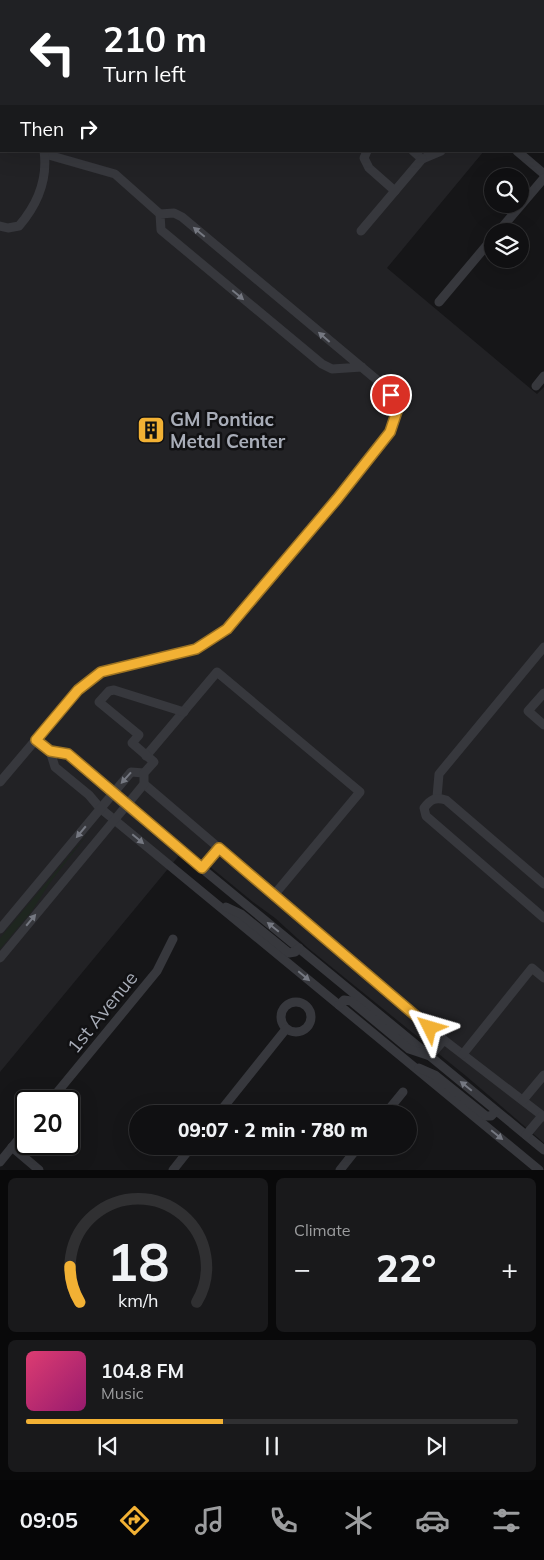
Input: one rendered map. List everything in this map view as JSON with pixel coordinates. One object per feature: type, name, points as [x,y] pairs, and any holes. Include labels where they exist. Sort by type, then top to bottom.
[{"type":"street","points":[[0,226],[8,228],[19,226],[32,210],[39,194],[45,170],[45,152],[115,174],[160,214],[161,230],[322,364],[332,369],[362,367]]},
{"type":"street","points":[[367,152],[364,158],[369,168],[395,191]]},
{"type":"street","points":[[414,152],[422,159]]},
{"type":"street","points":[[362,231],[422,159],[439,152]]},
{"type":"street","points":[[506,223],[544,176],[518,152]]},
{"type":"street","points":[[0,782],[78,690],[101,672],[196,649],[227,629],[337,499],[390,432],[397,411],[391,395],[362,367],[182,217],[174,213],[160,214]]},
{"type":"street","points":[[439,302],[484,249]]},
{"type":"street","points":[[536,386],[544,376]]},
{"type":"street","points":[[437,797],[439,774],[544,647]]},
{"type":"street","points":[[146,756],[217,672],[360,792],[274,895]]},
{"type":"street","points":[[0,958],[144,784],[144,773],[154,762],[132,743],[139,735],[99,702],[109,690],[114,690],[184,712]]},
{"type":"street","points":[[544,693],[528,711],[544,725]]},
{"type":"street","points":[[36,740],[50,751],[68,754],[126,806],[544,1150]]},
{"type":"street","points":[[50,751],[55,768],[89,795],[100,808],[539,1170]]},
{"type":"street","points":[[0,929],[131,772],[144,773]]},
{"type":"street","points":[[144,784],[444,1040],[524,1100],[543,1117],[526,1136]]},
{"type":"street","points":[[543,916],[426,816],[424,808],[430,800],[437,797],[446,800],[544,884]]},
{"type":"street","points":[[202,868],[219,848]]},
{"type":"street","points":[[212,901],[241,914],[289,954],[296,952],[299,948]]},
{"type":"street","name":"1st Avenue","points":[[59,1090],[157,971],[173,939]]},
{"type":"street","points":[[463,1054],[532,968],[544,978]]},
{"type":"street","points":[[339,1005],[344,1000],[351,1001],[409,1049],[430,1056]]},
{"type":"street","points":[[225,1105],[286,1029]]},
{"type":"street","points":[[430,1056],[444,1040]]},
{"type":"street","points":[[410,1064],[435,1075],[486,1116],[491,1116],[496,1111]]},
{"type":"street","points":[[524,1100],[544,1075]]},
{"type":"street","points":[[392,1105],[403,1092]]},
{"type":"street","points":[[0,1162],[15,1143]]},
{"type":"street","points":[[12,1147],[39,1170]]},
{"type":"street","points":[[173,1170],[185,1155]]},
{"type":"street","points":[[340,1170],[352,1155]]},
{"type":"shaded area","points":[[0,152],[483,152],[387,268],[537,394],[544,387],[544,1143],[466,1076],[308,948],[275,918],[186,847],[0,1072]]},
{"type":"shaded area","points":[[90,831],[49,884],[32,911],[0,949],[0,938]]},
{"type":"place","name":"GM Pontiac Metal Center","points":[[151,430]]},
{"type":"route","points":[[391,395],[397,411],[390,432],[337,499],[227,629],[196,649],[101,672],[78,690],[36,740],[50,751],[68,754],[101,781],[112,794],[202,868],[219,848],[430,1028]]}]
